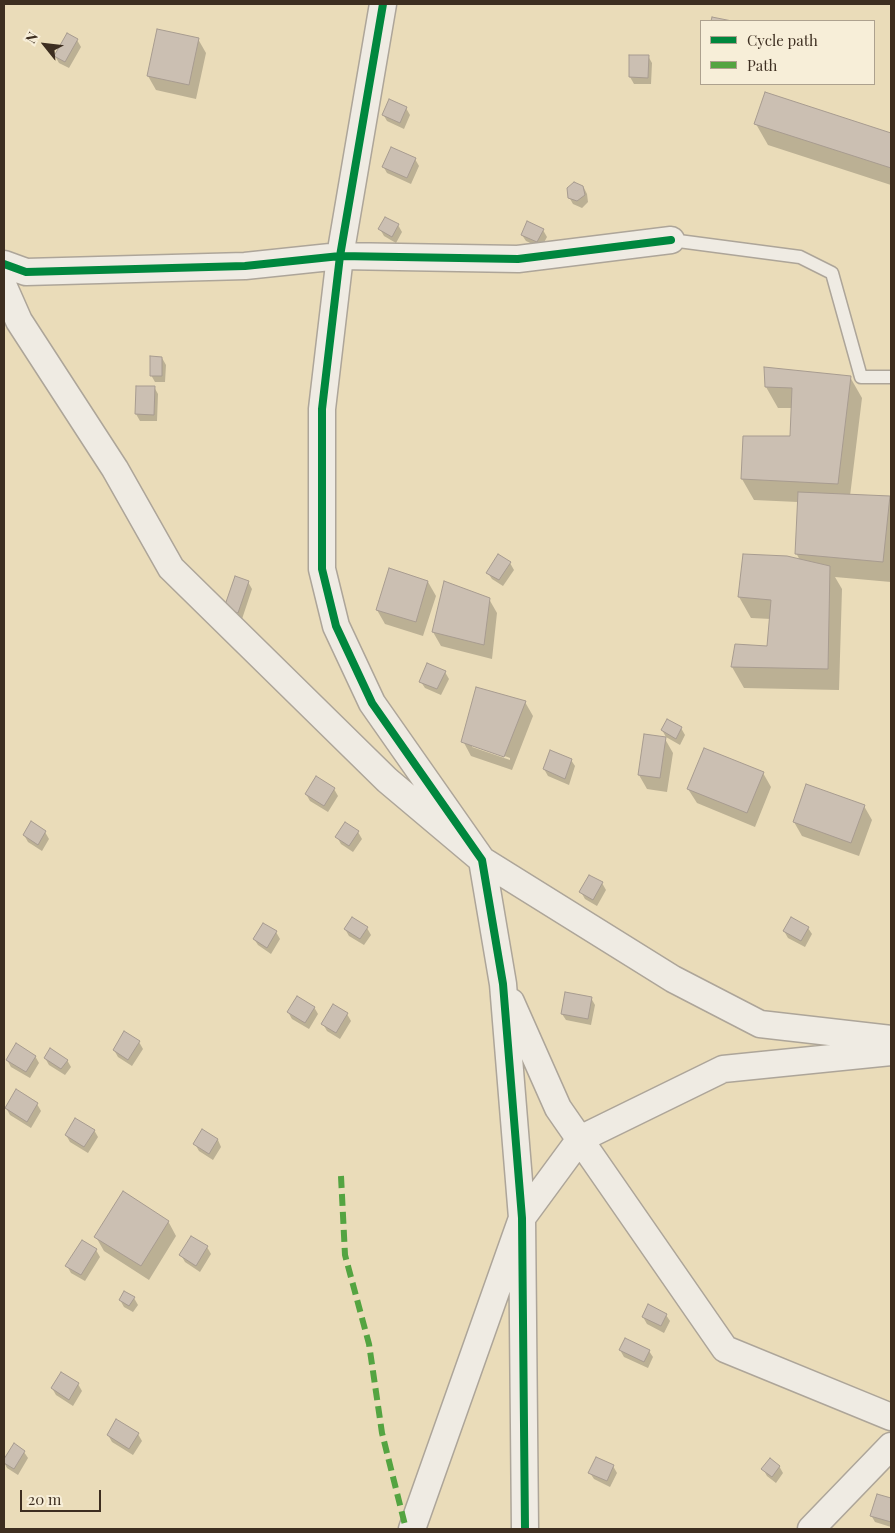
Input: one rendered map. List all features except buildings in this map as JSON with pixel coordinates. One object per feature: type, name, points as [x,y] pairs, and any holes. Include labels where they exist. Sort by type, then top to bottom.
[{"type":"street","points":[[383,4],[340,256],[322,409],[322,570],[336,626],[372,703],[482,860],[503,984],[522,1218],[525,1529]]},
{"type":"street","points":[[4,264],[26,272],[245,266],[340,256],[518,259],[670,240]]},
{"type":"street","points":[[4,287],[19,321],[115,469],[171,568],[387,780],[482,860],[673,979],[760,1024],[891,1039]]},
{"type":"street","points":[[503,984],[558,1108],[725,1349],[891,1417]]},
{"type":"street","points":[[412,1529],[522,1218],[580,1140],[723,1069],[891,1052]]},
{"type":"street","points":[[811,1529],[891,1446]]},
{"type":"lane","points":[[670,240],[800,257],[832,273],[861,377],[891,377]]},
{"type":"sand","points":[[4,4],[891,4],[891,1529],[4,1529]]},
{"type":"marked path","points":[[341,1176],[345,1255],[369,1344],[382,1433],[406,1529]]},
{"type":"cycle path","points":[[383,4],[340,256],[322,409],[322,569],[336,626],[372,703],[482,860],[503,984],[522,1218],[525,1529]]},
{"type":"cycle path","points":[[4,264],[26,272],[245,266],[340,256],[518,259],[671,240]]}]
